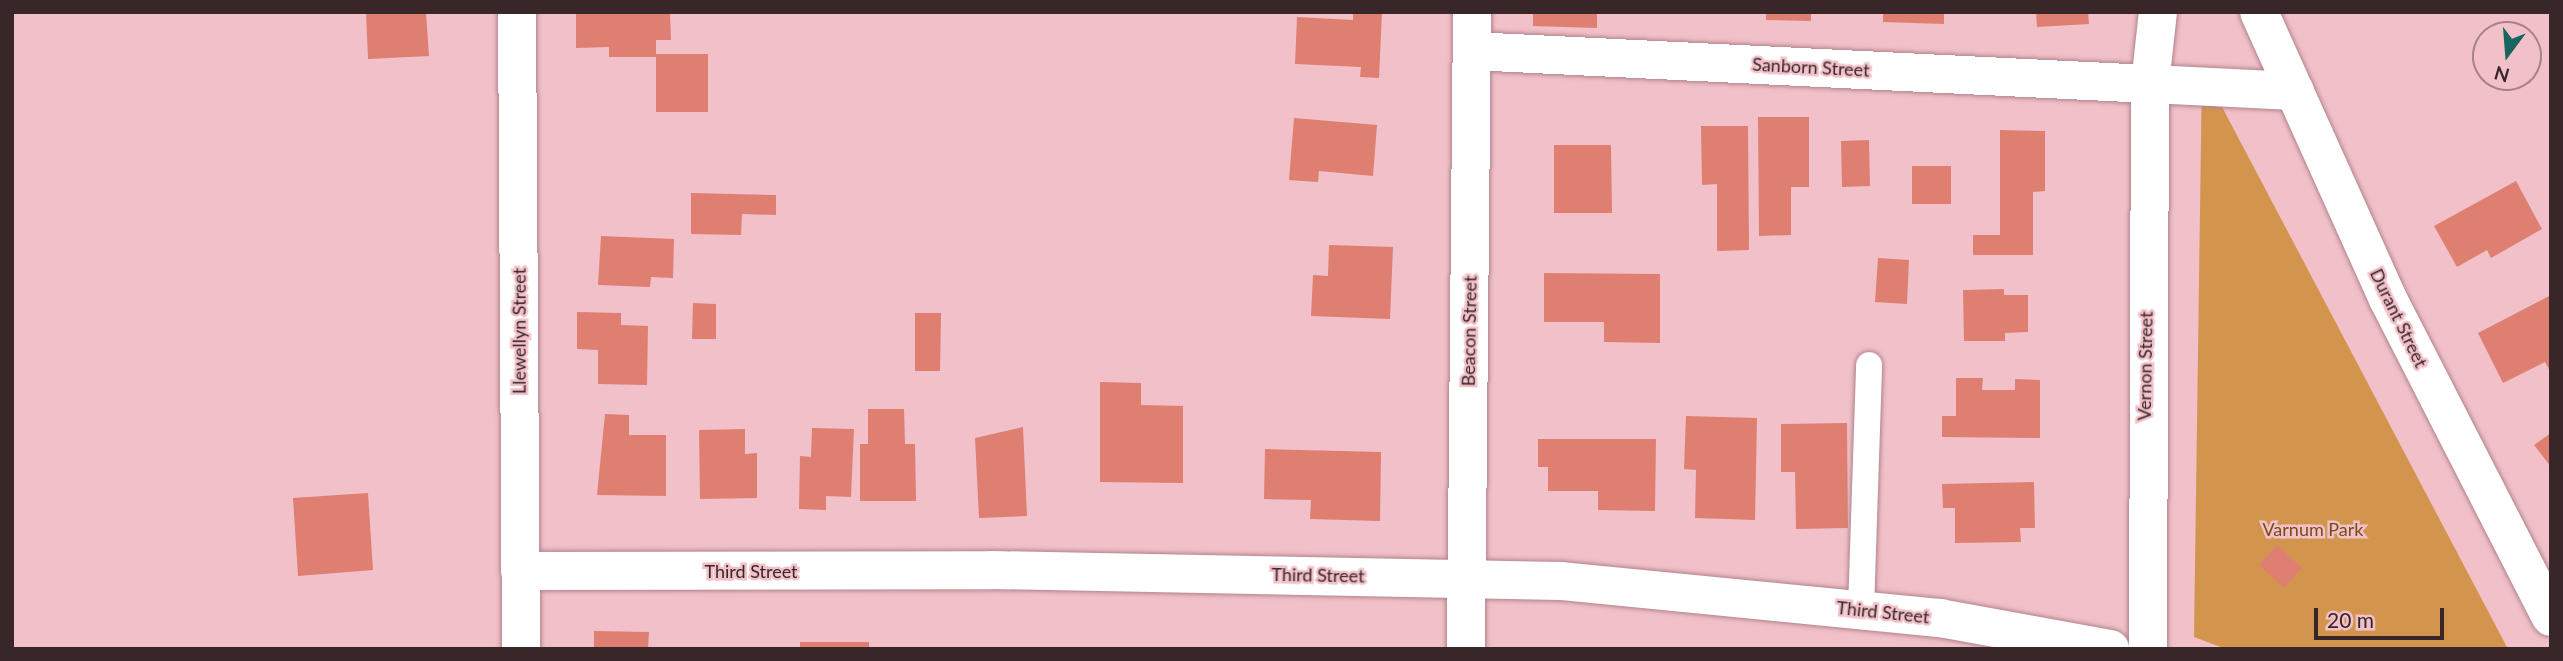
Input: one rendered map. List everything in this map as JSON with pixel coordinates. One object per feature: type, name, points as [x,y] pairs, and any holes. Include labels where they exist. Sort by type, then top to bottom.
[{"type":"street","name":"Llewellyn Street","points":[[516,12],[521,649]]},
{"type":"street","name":"Beacon Street","points":[[1466,649],[1472,12]]},
{"type":"street","name":"Vernon Street","points":[[2148,649],[2150,84],[2158,12]]},
{"type":"street","name":"Durant Street","points":[[2259,12],[2388,299],[2551,617]]},
{"type":"street","name":"Sanborn Street","points":[[1472,51],[2150,84]]},
{"type":"street","points":[[2150,84],[2295,92]]},
{"type":"street","name":"Third Street","points":[[520,571],[1467,577],[1861,610],[1989,624],[2110,649]]},
{"type":"lane","points":[[1861,610],[1869,365]]},
{"type":"green space","name":"Varnum Park","points":[[2202,69],[2508,649],[2226,649],[2194,637]]},
{"type":"building","points":[[366,12],[426,12],[429,56],[368,59]]},
{"type":"building","points":[[576,12],[670,12],[671,40],[656,40],[656,54],[708,54],[708,112],[656,112],[656,57],[609,57],[609,47],[576,48]]},
{"type":"building","points":[[1353,12],[1382,12],[1379,78],[1360,77],[1361,67],[1295,64],[1297,17],[1353,20]]},
{"type":"building","points":[[1533,12],[1597,12],[1597,28],[1533,26]]},
{"type":"building","points":[[1766,12],[1811,12],[1811,21],[1766,20]]},
{"type":"building","points":[[1883,12],[1944,12],[1944,24],[1883,22]]},
{"type":"building","points":[[2036,12],[2088,12],[2089,24],[2037,27]]},
{"type":"building","points":[[1758,117],[1809,117],[1809,187],[1791,187],[1791,235],[1759,236]]},
{"type":"building","points":[[1294,118],[1377,125],[1373,176],[1319,171],[1318,182],[1289,180]]},
{"type":"building","points":[[1701,126],[1748,126],[1749,250],[1717,251],[1717,184],[1702,185]]},
{"type":"building","points":[[2000,130],[2045,131],[2045,191],[2033,192],[2033,255],[1973,255],[1973,235],[2000,235]]},
{"type":"building","points":[[1869,140],[1870,186],[1842,187],[1841,141]]},
{"type":"building","points":[[1554,145],[1611,145],[1612,213],[1554,213]]},
{"type":"building","points":[[1912,166],[1951,166],[1951,204],[1912,204]]},
{"type":"building","points":[[2516,181],[2542,229],[2491,258],[2487,250],[2457,267],[2434,226]]},
{"type":"building","points":[[691,193],[776,195],[776,215],[742,214],[741,235],[691,234]]},
{"type":"building","points":[[601,236],[674,239],[673,278],[651,277],[650,287],[598,285]]},
{"type":"building","points":[[1329,245],[1393,247],[1390,319],[1311,316],[1313,275],[1328,276]]},
{"type":"building","points":[[1878,258],[1909,260],[1907,304],[1875,302]]},
{"type":"building","points":[[1544,273],[1660,274],[1660,343],[1604,342],[1604,322],[1544,322]]},
{"type":"building","points":[[2004,289],[2004,295],[2028,295],[2028,332],[2005,333],[2005,341],[1964,341],[1963,290]]},
{"type":"building","points":[[2551,295],[2551,373],[2545,362],[2503,383],[2478,333]]},
{"type":"building","points":[[693,303],[716,304],[716,339],[692,339]]},
{"type":"building","points":[[577,312],[621,313],[621,325],[648,326],[647,385],[598,384],[598,350],[577,349]]},
{"type":"building","points":[[915,313],[941,313],[940,371],[915,371]]},
{"type":"building","points":[[1956,378],[1983,378],[1982,390],[2015,390],[2015,379],[2040,380],[2040,438],[1942,437],[1942,416],[1956,416]]},
{"type":"building","points":[[1100,382],[1141,383],[1141,405],[1183,406],[1183,483],[1100,482]]},
{"type":"building","points":[[868,409],[904,409],[905,444],[915,444],[916,501],[860,501],[860,444],[868,444]]},
{"type":"building","points":[[605,414],[629,415],[629,435],[666,435],[666,496],[597,495]]},
{"type":"building","points":[[1686,416],[1757,418],[1755,520],[1695,518],[1696,470],[1684,469]]},
{"type":"building","points":[[1847,423],[1848,528],[1796,529],[1795,472],[1781,472],[1781,424]]},
{"type":"building","points":[[1023,427],[1027,516],[979,518],[975,438]]},
{"type":"building","points":[[812,428],[854,429],[851,497],[826,496],[826,510],[799,509],[800,456],[811,457]]},
{"type":"building","points":[[745,429],[745,454],[757,453],[757,498],[700,499],[699,430]]},
{"type":"building","points":[[2551,433],[2551,467],[2534,445]]},
{"type":"building","points":[[1538,439],[1656,439],[1655,511],[1598,510],[1598,491],[1548,491],[1548,467],[1538,467]]},
{"type":"building","points":[[1265,449],[1381,452],[1380,521],[1310,519],[1311,500],[1264,499]]},
{"type":"building","points":[[2034,482],[2035,528],[2020,528],[2021,542],[1955,543],[1955,508],[1943,508],[1942,484]]},
{"type":"building","points":[[368,493],[373,570],[298,576],[293,498]]},
{"type":"building","points":[[2277,545],[2302,568],[2284,588],[2259,565]]},
{"type":"building","points":[[594,631],[649,632],[648,649],[594,649]]},
{"type":"building","points":[[800,642],[869,642],[869,649],[800,649]]}]
